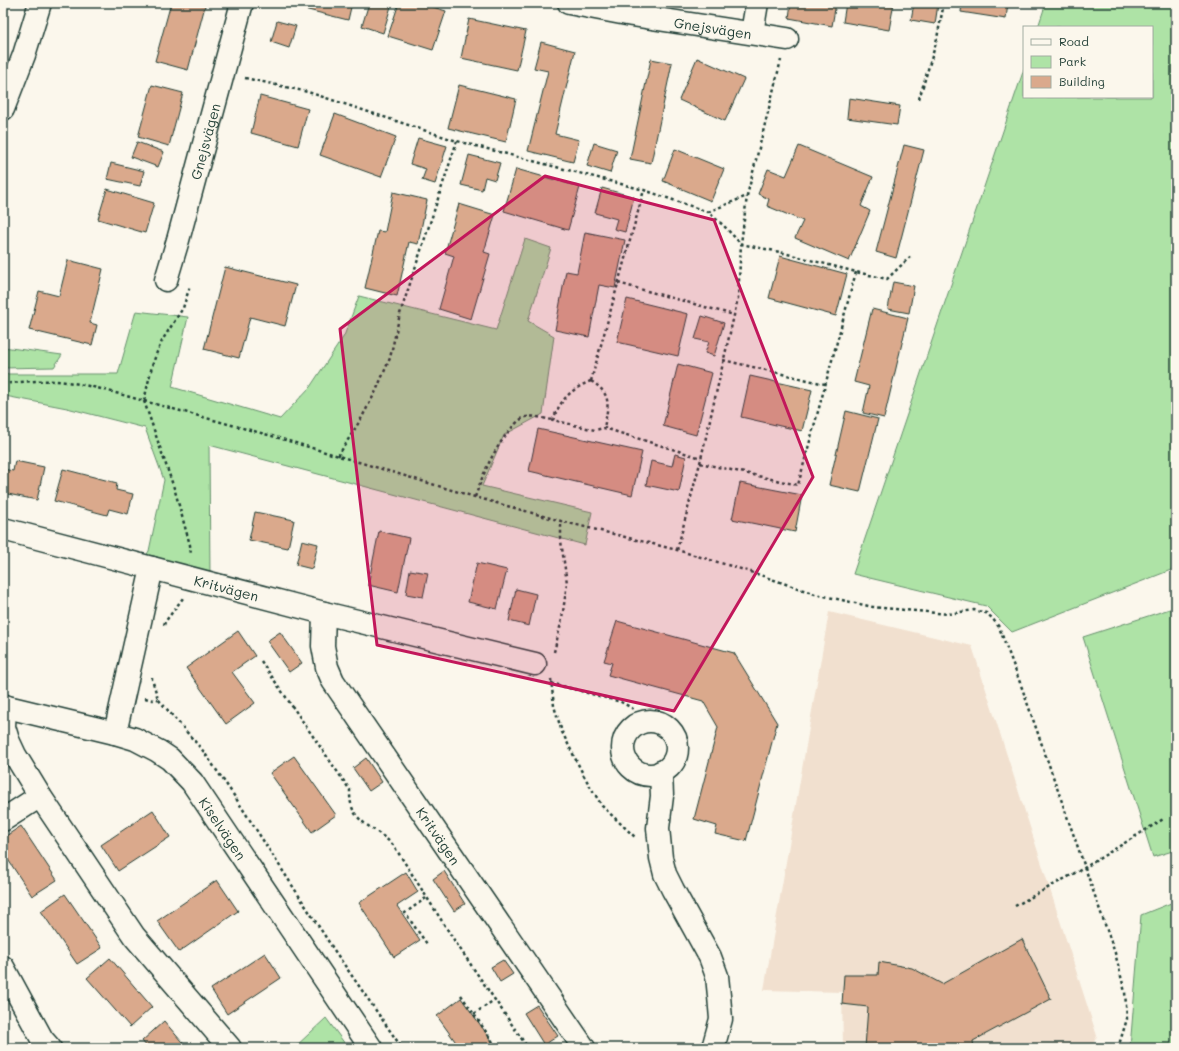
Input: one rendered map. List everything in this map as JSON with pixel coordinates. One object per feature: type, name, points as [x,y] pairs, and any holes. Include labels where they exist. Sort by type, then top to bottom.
[{"type":"street","points":[[3,109],[24,55],[40,3]]},
{"type":"street","name":"Gnejsvägen","points":[[166,280],[242,3]]},
{"type":"street","name":"Gnejsvägen","points":[[569,3],[632,15],[787,39]]},
{"type":"street","points":[[752,33],[757,3]]},
{"type":"street","name":"Kritvägen","points":[[3,529],[543,670]]},
{"type":"street","points":[[115,733],[152,568]]},
{"type":"street","name":"Kritvägen","points":[[324,613],[323,646],[327,667],[334,681],[584,1048]]},
{"type":"street","points":[[4,706],[4,727],[8,740],[15,755],[40,796],[134,936],[230,1048]]},
{"type":"street","name":"Kiselvägen","points":[[4,706],[135,739],[170,759],[192,782],[371,1048]]},
{"type":"street","points":[[642,722],[660,722],[673,734],[676,742],[674,760],[669,767],[661,772],[644,774],[629,765],[624,757],[624,740],[628,732],[634,725],[642,722]]},
{"type":"street","points":[[661,772],[662,796],[658,828],[661,858],[665,874],[672,890],[710,957],[716,976],[721,1019],[713,1048]]},
{"type":"street","points":[[3,820],[40,796]]},
{"type":"street","points":[[3,967],[42,1039],[50,1048]]},
{"type":"path","points":[[919,99],[936,43],[944,3]]},
{"type":"path","points":[[677,550],[700,463],[738,298],[741,244],[746,196],[787,39]]},
{"type":"path","points":[[223,72],[308,92],[457,142],[644,190],[708,212],[741,244],[780,252],[887,279],[911,256]]},
{"type":"path","points":[[338,456],[362,420],[390,358],[400,314],[457,142]]},
{"type":"path","points":[[553,420],[557,409],[565,398],[575,389],[590,381],[644,190]]},
{"type":"path","points":[[708,212],[746,196]]},
{"type":"path","points":[[700,463],[798,485],[856,272]]},
{"type":"path","points":[[618,284],[734,315]]},
{"type":"path","points":[[723,360],[826,384]]},
{"type":"path","points":[[3,384],[56,381],[85,386],[144,401]]},
{"type":"path","points":[[590,381],[600,387],[605,394],[608,403],[604,428]]},
{"type":"path","points":[[163,628],[165,622],[182,601],[187,589],[192,569],[190,545],[171,478],[144,401],[272,436],[475,497],[561,521],[677,550],[751,572],[815,594],[873,607],[948,614],[974,610],[986,613],[999,627],[1022,688],[1114,953],[1125,992],[1126,1019],[1118,1048]]},
{"type":"path","points":[[475,497],[488,464],[509,430],[526,416],[553,420],[596,430],[604,428],[701,458]]},
{"type":"path","points":[[554,654],[562,619],[567,583],[561,541],[561,521]]},
{"type":"path","points":[[261,661],[350,790],[350,800],[352,808],[356,814],[362,822],[386,838],[394,846],[426,898],[528,1048]]},
{"type":"path","points":[[543,670],[551,683],[554,706],[562,732],[584,776],[602,806],[638,840]]},
{"type":"path","points":[[153,672],[152,679],[158,699],[204,752],[334,950],[402,1048]]},
{"type":"path","points":[[551,683],[621,702],[632,708],[642,722]]},
{"type":"path","points":[[1015,906],[1084,868],[1165,818]]},
{"type":"path","points":[[426,898],[405,912],[427,944]]},
{"type":"path","points":[[461,995],[497,1048]]},
{"type":"path","points":[[474,1014],[494,1000]]},
{"type":"highlighted area","points":[[545,176],[714,220],[813,477],[674,711],[377,645],[340,329]]},
{"type":"shaded area","points":[[829,612],[972,646],[1097,1036],[1091,1048],[843,1048],[842,992],[764,990]]},
{"type":"green space","points":[[1046,3],[1176,3],[1176,568],[1012,632],[986,606],[853,574],[1023,72],[1023,98],[1153,98],[1153,26],[1038,26]]},
{"type":"green space","points":[[525,239],[551,248],[528,321],[554,336],[543,414],[504,435],[482,486],[592,512],[585,545],[209,445],[210,579],[141,564],[149,551],[164,480],[145,428],[67,408],[5,396],[3,397],[3,374],[118,374],[136,311],[188,317],[172,387],[280,419],[310,387],[344,336],[359,296],[496,330]]},
{"type":"green space","points":[[3,347],[62,355],[54,367],[3,368]]},
{"type":"green space","points":[[1176,607],[1176,850],[1153,857],[1083,637]]},
{"type":"green space","points":[[1176,901],[1176,1048],[1130,1048],[1141,915]]},
{"type":"green space","points":[[326,1018],[348,1048],[294,1048]]},
{"type":"building","points":[[171,3],[196,3],[205,6],[188,70],[155,61]]},
{"type":"building","points":[[301,3],[352,3],[348,20],[300,8]]},
{"type":"building","points":[[369,3],[392,3],[383,33],[362,26]]},
{"type":"building","points":[[399,3],[420,3],[446,11],[433,50],[388,36]]},
{"type":"building","points":[[791,3],[836,3],[832,26],[789,18]]},
{"type":"building","points":[[846,3],[894,3],[889,30],[843,22]]},
{"type":"building","points":[[914,3],[938,4],[935,24],[911,20]]},
{"type":"building","points":[[962,3],[1008,3],[1006,19],[961,12]]},
{"type":"building","points":[[469,19],[526,31],[517,70],[461,58]]},
{"type":"building","points":[[277,21],[296,26],[289,48],[271,42]]},
{"type":"building","points":[[541,42],[575,51],[555,134],[579,140],[573,162],[528,151],[548,71],[534,68]]},
{"type":"building","points":[[697,58],[744,79],[725,121],[679,100]]},
{"type":"building","points":[[651,59],[672,63],[651,163],[630,159]]},
{"type":"building","points":[[152,85],[183,93],[169,146],[138,137]]},
{"type":"building","points":[[459,85],[516,99],[506,142],[448,128]]},
{"type":"building","points":[[260,96],[308,109],[298,146],[251,133]]},
{"type":"building","points":[[849,98],[900,106],[897,125],[847,118]]},
{"type":"building","points":[[335,114],[396,137],[381,177],[320,155]]},
{"type":"building","points":[[418,138],[447,146],[435,184],[422,180],[426,169],[410,164]]},
{"type":"building","points":[[137,142],[164,152],[158,167],[131,157]]},
{"type":"building","points":[[594,143],[617,150],[610,173],[587,166]]},
{"type":"building","points":[[904,145],[924,150],[896,258],[876,252]]},
{"type":"building","points":[[799,146],[873,177],[861,206],[870,211],[849,261],[795,238],[803,221],[767,206],[769,199],[758,194],[768,169],[786,176]]},
{"type":"building","points":[[675,149],[724,169],[711,201],[663,181]]},
{"type":"building","points":[[469,155],[500,163],[495,180],[485,177],[482,190],[461,185]]},
{"type":"building","points":[[111,163],[144,171],[140,186],[107,179]]},
{"type":"building","points":[[516,169],[580,187],[568,230],[504,211]]},
{"type":"building","points":[[602,188],[634,197],[625,232],[614,229],[617,219],[595,213]]},
{"type":"building","points":[[107,189],[154,203],[145,233],[98,219]]},
{"type":"building","points":[[393,192],[427,200],[418,244],[409,242],[397,296],[365,288],[378,231],[385,232]]},
{"type":"building","points":[[459,204],[495,215],[484,252],[490,254],[471,319],[439,309],[454,256],[445,253]]},
{"type":"building","points":[[585,232],[625,240],[615,288],[599,285],[589,337],[555,330],[566,271],[577,273]]},
{"type":"building","points":[[780,256],[847,274],[836,316],[769,298]]},
{"type":"building","points":[[68,260],[103,269],[90,323],[97,325],[92,345],[29,330],[39,291],[59,296]]},
{"type":"building","points":[[225,267],[296,285],[285,326],[250,317],[239,358],[204,349]]},
{"type":"building","points":[[893,282],[914,286],[909,313],[888,309]]},
{"type":"building","points":[[627,299],[688,314],[678,356],[617,342]]},
{"type":"building","points":[[872,309],[908,318],[884,418],[863,413],[869,386],[854,382]]},
{"type":"building","points":[[702,316],[724,323],[714,356],[705,353],[709,342],[695,339]]},
{"type":"building","points":[[678,364],[712,373],[696,435],[663,426]]},
{"type":"building","points":[[750,376],[812,390],[802,431],[741,417]]},
{"type":"building","points":[[846,411],[878,419],[860,492],[829,485]]},
{"type":"building","points":[[538,429],[642,452],[632,495],[529,471]]},
{"type":"building","points":[[675,454],[686,457],[679,492],[646,485],[651,461],[672,466]]},
{"type":"building","points":[[15,461],[44,467],[37,500],[3,493],[3,469],[13,471]]},
{"type":"building","points":[[63,469],[117,483],[116,490],[133,494],[128,514],[109,509],[107,515],[54,501]]},
{"type":"building","points":[[740,483],[802,495],[795,532],[732,519]]},
{"type":"building","points":[[255,512],[294,520],[288,548],[249,540]]},
{"type":"building","points":[[379,531],[409,538],[398,592],[368,585]]},
{"type":"building","points":[[302,540],[318,544],[312,569],[296,565]]},
{"type":"building","points":[[477,563],[507,570],[497,609],[468,602]]},
{"type":"building","points":[[410,570],[428,573],[423,597],[406,594]]},
{"type":"building","points":[[516,589],[536,594],[529,626],[509,621]]},
{"type":"building","points":[[617,621],[734,653],[777,723],[746,841],[715,834],[717,826],[694,819],[718,727],[703,701],[608,675],[612,663],[604,661]]},
{"type":"building","points":[[238,631],[255,656],[232,672],[255,703],[226,724],[186,668]]},
{"type":"building","points":[[280,632],[302,663],[289,672],[267,641]]},
{"type":"building","points":[[294,756],[336,815],[312,832],[270,773]]},
{"type":"building","points":[[366,758],[382,782],[369,791],[353,768]]},
{"type":"building","points":[[153,810],[170,837],[118,871],[101,845]]},
{"type":"building","points":[[21,826],[57,880],[32,896],[3,852],[3,838]]},
{"type":"building","points":[[444,871],[465,904],[454,911],[433,879]]},
{"type":"building","points":[[406,872],[418,892],[397,906],[420,940],[394,957],[359,903]]},
{"type":"building","points":[[217,880],[238,911],[179,952],[157,921]]},
{"type":"building","points":[[65,894],[102,948],[77,964],[41,911]]},
{"type":"building","points":[[1022,939],[1051,999],[973,1041],[974,1048],[865,1048],[868,1007],[842,1004],[844,975],[878,975],[879,962],[912,968],[942,984]]},
{"type":"building","points":[[265,953],[281,978],[227,1014],[211,989]]},
{"type":"building","points":[[110,958],[152,1007],[130,1027],[87,978]]},
{"type":"building","points":[[503,960],[513,974],[500,982],[491,967]]},
{"type":"building","points":[[461,998],[497,1048],[460,1048],[437,1016]]},
{"type":"building","points":[[537,1005],[558,1036],[544,1045],[524,1013]]},
{"type":"building","points":[[164,1021],[187,1048],[148,1048],[142,1041]]}]
